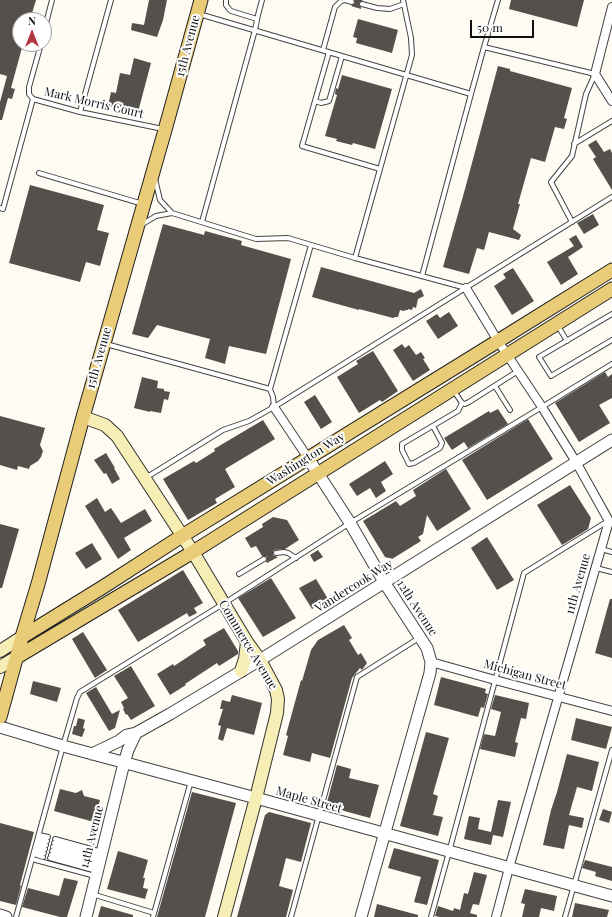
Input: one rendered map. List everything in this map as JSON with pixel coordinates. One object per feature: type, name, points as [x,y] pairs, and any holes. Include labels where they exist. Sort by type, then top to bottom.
[{"type":"main road","name":"15th Avenue","points":[[0,717],[201,0]]},
{"type":"main road","name":"Washington Way","points":[[0,651],[182,536],[612,270]]},
{"type":"main road","name":"Washington Way","points":[[0,667],[193,552],[612,289]]},
{"type":"main road","name":"Commerce Avenue","points":[[83,417],[105,425],[117,436],[193,552],[246,642],[260,660],[276,690],[278,699],[277,713],[224,917]]},
{"type":"main road","points":[[241,671],[245,659],[246,642]]},
{"type":"street","points":[[612,7],[595,74],[612,101]]},
{"type":"street","points":[[466,288],[498,341],[542,407],[611,521]]},
{"type":"street","name":"12th Avenue","points":[[274,407],[350,523],[384,582],[421,637],[427,648],[431,662],[430,673],[361,917]]},
{"type":"street","name":"Vandercook Way","points":[[92,754],[170,714],[260,660],[612,440]]},
{"type":"street","name":"11th Avenue","points":[[496,917],[595,568],[611,521]]},
{"type":"street","name":"Michigan Street","points":[[431,662],[612,712]]},
{"type":"street","name":"Maple Street","points":[[0,727],[124,763],[612,896]]},
{"type":"street","points":[[124,763],[136,732]]},
{"type":"street","name":"14th Avenue","points":[[86,917],[124,763]]},
{"type":"street","points":[[0,915],[6,917]]},
{"type":"lane","points":[[49,12],[52,0]]},
{"type":"lane","points":[[80,112],[111,0]]},
{"type":"lane","points":[[226,0],[226,5],[229,10],[257,19]]},
{"type":"lane","points":[[202,222],[262,0]]},
{"type":"lane","points":[[323,50],[335,7],[341,1],[345,0],[352,2]]},
{"type":"lane","points":[[422,276],[498,0]]},
{"type":"lane","points":[[355,258],[412,55],[411,38],[403,2],[390,9],[377,8],[362,4]]},
{"type":"lane","points":[[197,13],[471,94]]},
{"type":"lane","points":[[484,47],[595,74],[586,94],[572,156],[551,182],[572,222]]},
{"type":"lane","name":"Mark Morris Court","points":[[38,52],[29,87],[29,94],[34,99],[80,112],[165,130]]},
{"type":"lane","points":[[328,52],[302,146],[380,169]]},
{"type":"lane","points":[[315,101],[321,103],[329,101],[342,56]]},
{"type":"lane","points":[[0,208],[3,209],[34,99]]},
{"type":"lane","points":[[574,144],[612,121]]},
{"type":"lane","points":[[153,171],[160,200],[172,213]]},
{"type":"lane","points":[[39,173],[143,204]]},
{"type":"lane","points":[[144,478],[223,430],[249,421],[274,407],[612,197]]},
{"type":"lane","points":[[136,228],[156,216],[172,213],[256,239],[288,238],[466,288]]},
{"type":"lane","points":[[274,407],[270,389],[311,245]]},
{"type":"lane","points":[[612,314],[539,357],[551,376],[612,340]]},
{"type":"lane","points":[[557,324],[567,341]]},
{"type":"lane","points":[[104,343],[270,389]]},
{"type":"lane","points":[[16,917],[63,746],[80,692],[223,604],[350,523],[612,364]]},
{"type":"lane","points":[[433,426],[442,443],[440,448],[414,463],[409,464],[402,450],[402,444],[458,411],[462,404],[469,402],[518,371]]},
{"type":"lane","points":[[495,386],[510,410]]},
{"type":"lane","points":[[452,389],[462,404]]},
{"type":"lane","points":[[431,917],[524,573],[611,521]]},
{"type":"lane","points":[[601,549],[612,552]]},
{"type":"lane","points":[[276,553],[288,553],[296,558]]},
{"type":"lane","points":[[239,574],[264,559]]},
{"type":"lane","points":[[595,568],[612,572]]},
{"type":"lane","points":[[291,917],[357,677],[421,637]]},
{"type":"lane","points":[[565,917],[612,750]]},
{"type":"lane","points":[[91,894],[154,915],[191,781]]},
{"type":"lane","points":[[36,847],[45,847]]},
{"type":"lane","points":[[36,847],[45,847]]},
{"type":"lane","points":[[36,847],[45,847]]},
{"type":"lane","points":[[36,847],[99,864]]},
{"type":"lane","points":[[52,849],[99,864]]},
{"type":"lane","points":[[52,849],[99,864]]},
{"type":"lane","points":[[52,849],[99,864]]},
{"type":"building","points":[[0,0],[36,0],[32,12],[12,12],[12,52],[21,52],[11,88],[15,89],[12,99],[8,98],[2,120],[0,120],[0,102],[7,76],[0,74]]},
{"type":"building","points":[[149,0],[167,0],[163,20],[157,37],[131,30],[132,23],[144,25]]},
{"type":"building","points":[[355,0],[363,0],[359,3],[361,9],[351,6],[355,3]]},
{"type":"building","points":[[511,0],[584,0],[577,27],[509,9]]},
{"type":"building","points":[[358,19],[398,30],[392,53],[356,43],[357,38],[353,37]]},
{"type":"building","points":[[134,58],[151,63],[138,112],[108,106],[111,92],[116,93],[120,73],[130,75]]},
{"type":"building","points":[[498,66],[510,69],[510,71],[572,88],[564,118],[567,119],[564,129],[555,127],[545,162],[531,158],[518,204],[520,204],[513,229],[521,235],[519,240],[489,232],[484,250],[477,248],[469,274],[443,267]]},
{"type":"building","points":[[342,75],[392,89],[375,149],[353,143],[352,145],[336,141],[337,139],[325,136],[337,95],[335,94],[336,88],[338,89]]},
{"type":"building","points":[[596,140],[604,152],[610,149],[612,153],[612,190],[593,159],[596,157],[588,145]]},
{"type":"building","points":[[30,185],[104,205],[97,230],[109,233],[100,266],[86,262],[80,282],[9,263]]},
{"type":"building","points":[[593,214],[599,225],[584,234],[577,223]]},
{"type":"building","points":[[163,224],[204,235],[205,231],[242,241],[241,245],[291,259],[266,354],[229,346],[225,364],[205,358],[210,339],[157,325],[148,338],[132,334]]},
{"type":"building","points":[[576,235],[583,247],[568,257],[578,274],[561,285],[547,262],[574,246],[569,239]]},
{"type":"building","points":[[321,267],[414,293],[421,289],[424,296],[418,299],[416,308],[413,307],[412,310],[408,309],[404,311],[400,310],[398,317],[393,318],[312,297]]},
{"type":"building","points":[[513,268],[534,301],[512,315],[494,286],[506,278],[503,274]]},
{"type":"building","points":[[449,312],[458,326],[438,339],[426,321],[437,314],[440,318]]},
{"type":"building","points":[[402,344],[405,348],[409,345],[416,355],[421,352],[425,358],[423,359],[430,370],[413,381],[393,350]]},
{"type":"building","points":[[373,351],[398,391],[382,402],[380,400],[359,413],[337,377],[358,364],[356,361]]},
{"type":"building","points":[[605,372],[608,377],[612,374],[612,398],[599,405],[610,423],[579,442],[555,403]]},
{"type":"building","points":[[142,377],[158,381],[157,388],[170,392],[168,400],[164,399],[161,413],[134,408]]},
{"type":"building","points":[[315,395],[332,422],[321,429],[304,402]]},
{"type":"building","points":[[498,409],[508,424],[468,448],[464,442],[452,450],[444,438],[489,411],[490,413]]},
{"type":"building","points":[[0,416],[45,428],[40,445],[43,451],[41,457],[30,466],[29,469],[18,466],[17,470],[0,465]]},
{"type":"building","points":[[528,419],[553,459],[487,500],[462,460]]},
{"type":"building","points":[[263,420],[275,439],[225,469],[235,487],[215,499],[217,503],[188,520],[163,479],[194,461],[196,463],[215,451],[214,449]]},
{"type":"building","points":[[106,453],[120,479],[112,484],[106,473],[104,474],[94,460]]},
{"type":"building","points":[[385,461],[393,474],[381,482],[386,491],[376,498],[370,488],[357,496],[349,484]]},
{"type":"building","points":[[446,469],[471,509],[437,531],[427,515],[423,534],[418,537],[421,541],[392,559],[385,557],[363,521],[396,501],[400,506],[416,496],[413,490]]},
{"type":"building","points":[[570,485],[591,518],[588,529],[562,545],[537,505]]},
{"type":"building","points":[[97,498],[105,512],[111,508],[121,523],[145,509],[152,521],[124,538],[131,550],[118,559],[85,506]]},
{"type":"building","points":[[273,517],[287,520],[299,540],[285,549],[274,550],[273,555],[278,557],[267,563],[267,557],[262,556],[256,546],[251,548],[245,538],[263,527],[262,524]]},
{"type":"building","points":[[0,524],[19,529],[2,588],[0,588]]},
{"type":"building","points":[[487,537],[514,580],[497,590],[471,548]]},
{"type":"building","points":[[92,543],[102,559],[86,569],[75,553]]},
{"type":"building","points":[[318,550],[323,557],[314,562],[310,555]]},
{"type":"building","points":[[183,570],[203,603],[194,608],[197,613],[189,617],[187,613],[138,642],[118,610]]},
{"type":"building","points":[[271,578],[296,618],[263,637],[238,598]]},
{"type":"building","points":[[316,579],[328,599],[312,609],[299,588]]},
{"type":"building","points":[[610,599],[612,599],[612,658],[595,653]]},
{"type":"building","points":[[344,625],[352,638],[349,640],[358,655],[361,653],[367,663],[362,670],[360,668],[352,678],[330,758],[312,753],[310,762],[283,755],[288,736],[286,735],[311,650],[318,640]]},
{"type":"building","points":[[224,628],[238,651],[238,654],[219,666],[217,663],[170,695],[157,674],[173,664],[174,666],[206,645],[203,640]]},
{"type":"building","points":[[83,632],[107,670],[95,678],[72,639]]},
{"type":"building","points":[[131,666],[155,706],[131,720],[127,714],[126,715],[121,702],[128,698],[114,676]]},
{"type":"building","points":[[441,677],[486,689],[485,693],[488,694],[484,708],[481,707],[478,717],[434,705]]},
{"type":"building","points":[[33,681],[61,688],[57,702],[30,694]]},
{"type":"building","points":[[96,687],[112,714],[120,710],[115,728],[109,731],[86,693]]},
{"type":"building","points":[[232,695],[262,703],[254,735],[227,728],[223,741],[218,739],[221,726],[218,725],[223,709],[220,709],[222,700],[230,702]]},
{"type":"building","points":[[495,695],[529,703],[526,719],[521,718],[515,742],[518,743],[515,757],[480,749],[484,734],[495,736],[501,712],[491,709]]},
{"type":"building","points":[[78,718],[85,720],[83,728],[85,729],[82,737],[72,734]]},
{"type":"building","points":[[576,718],[612,727],[606,749],[571,740]]},
{"type":"building","points":[[426,732],[449,738],[433,794],[438,796],[433,815],[443,817],[438,836],[400,826]]},
{"type":"building","points":[[567,754],[599,762],[592,791],[577,787],[569,815],[584,818],[582,828],[569,825],[564,849],[543,845]]},
{"type":"building","points":[[337,765],[351,769],[349,778],[379,785],[370,818],[326,806]]},
{"type":"building","points":[[60,789],[76,793],[82,790],[84,796],[100,800],[94,822],[54,811]]},
{"type":"building","points":[[192,792],[236,803],[205,917],[157,917]]},
{"type":"building","points":[[498,800],[511,802],[503,837],[493,835],[491,845],[464,839],[469,816],[480,818],[478,829],[491,832]]},
{"type":"building","points":[[603,809],[612,812],[609,823],[599,820]]},
{"type":"building","points":[[269,812],[311,823],[301,862],[286,858],[279,886],[293,890],[286,917],[237,917],[265,815]]},
{"type":"building","points":[[0,823],[34,832],[16,905],[0,901]]},
{"type":"building","points":[[394,848],[439,860],[427,905],[414,902],[421,877],[388,868]]},
{"type":"building","points":[[118,851],[148,860],[143,878],[145,878],[143,888],[148,889],[145,899],[107,889]]},
{"type":"building","points":[[585,860],[612,867],[612,881],[595,876],[596,872],[582,868]]},
{"type":"building","points":[[474,872],[487,875],[479,905],[473,904],[470,913],[477,915],[477,917],[435,916],[438,906],[453,911],[454,908],[460,910],[464,893],[468,894]]},
{"type":"building","points":[[64,878],[78,881],[67,917],[60,917],[22,907],[28,888],[59,896]]},
{"type":"building","points":[[525,889],[557,896],[554,911],[541,908],[539,917],[522,917],[525,904],[521,903]]},
{"type":"building","points":[[575,903],[609,910],[607,917],[572,917]]},
{"type":"building","points":[[377,904],[418,915],[418,917],[374,917]]},
{"type":"building","points":[[101,906],[133,915],[133,917],[98,917]]}]
